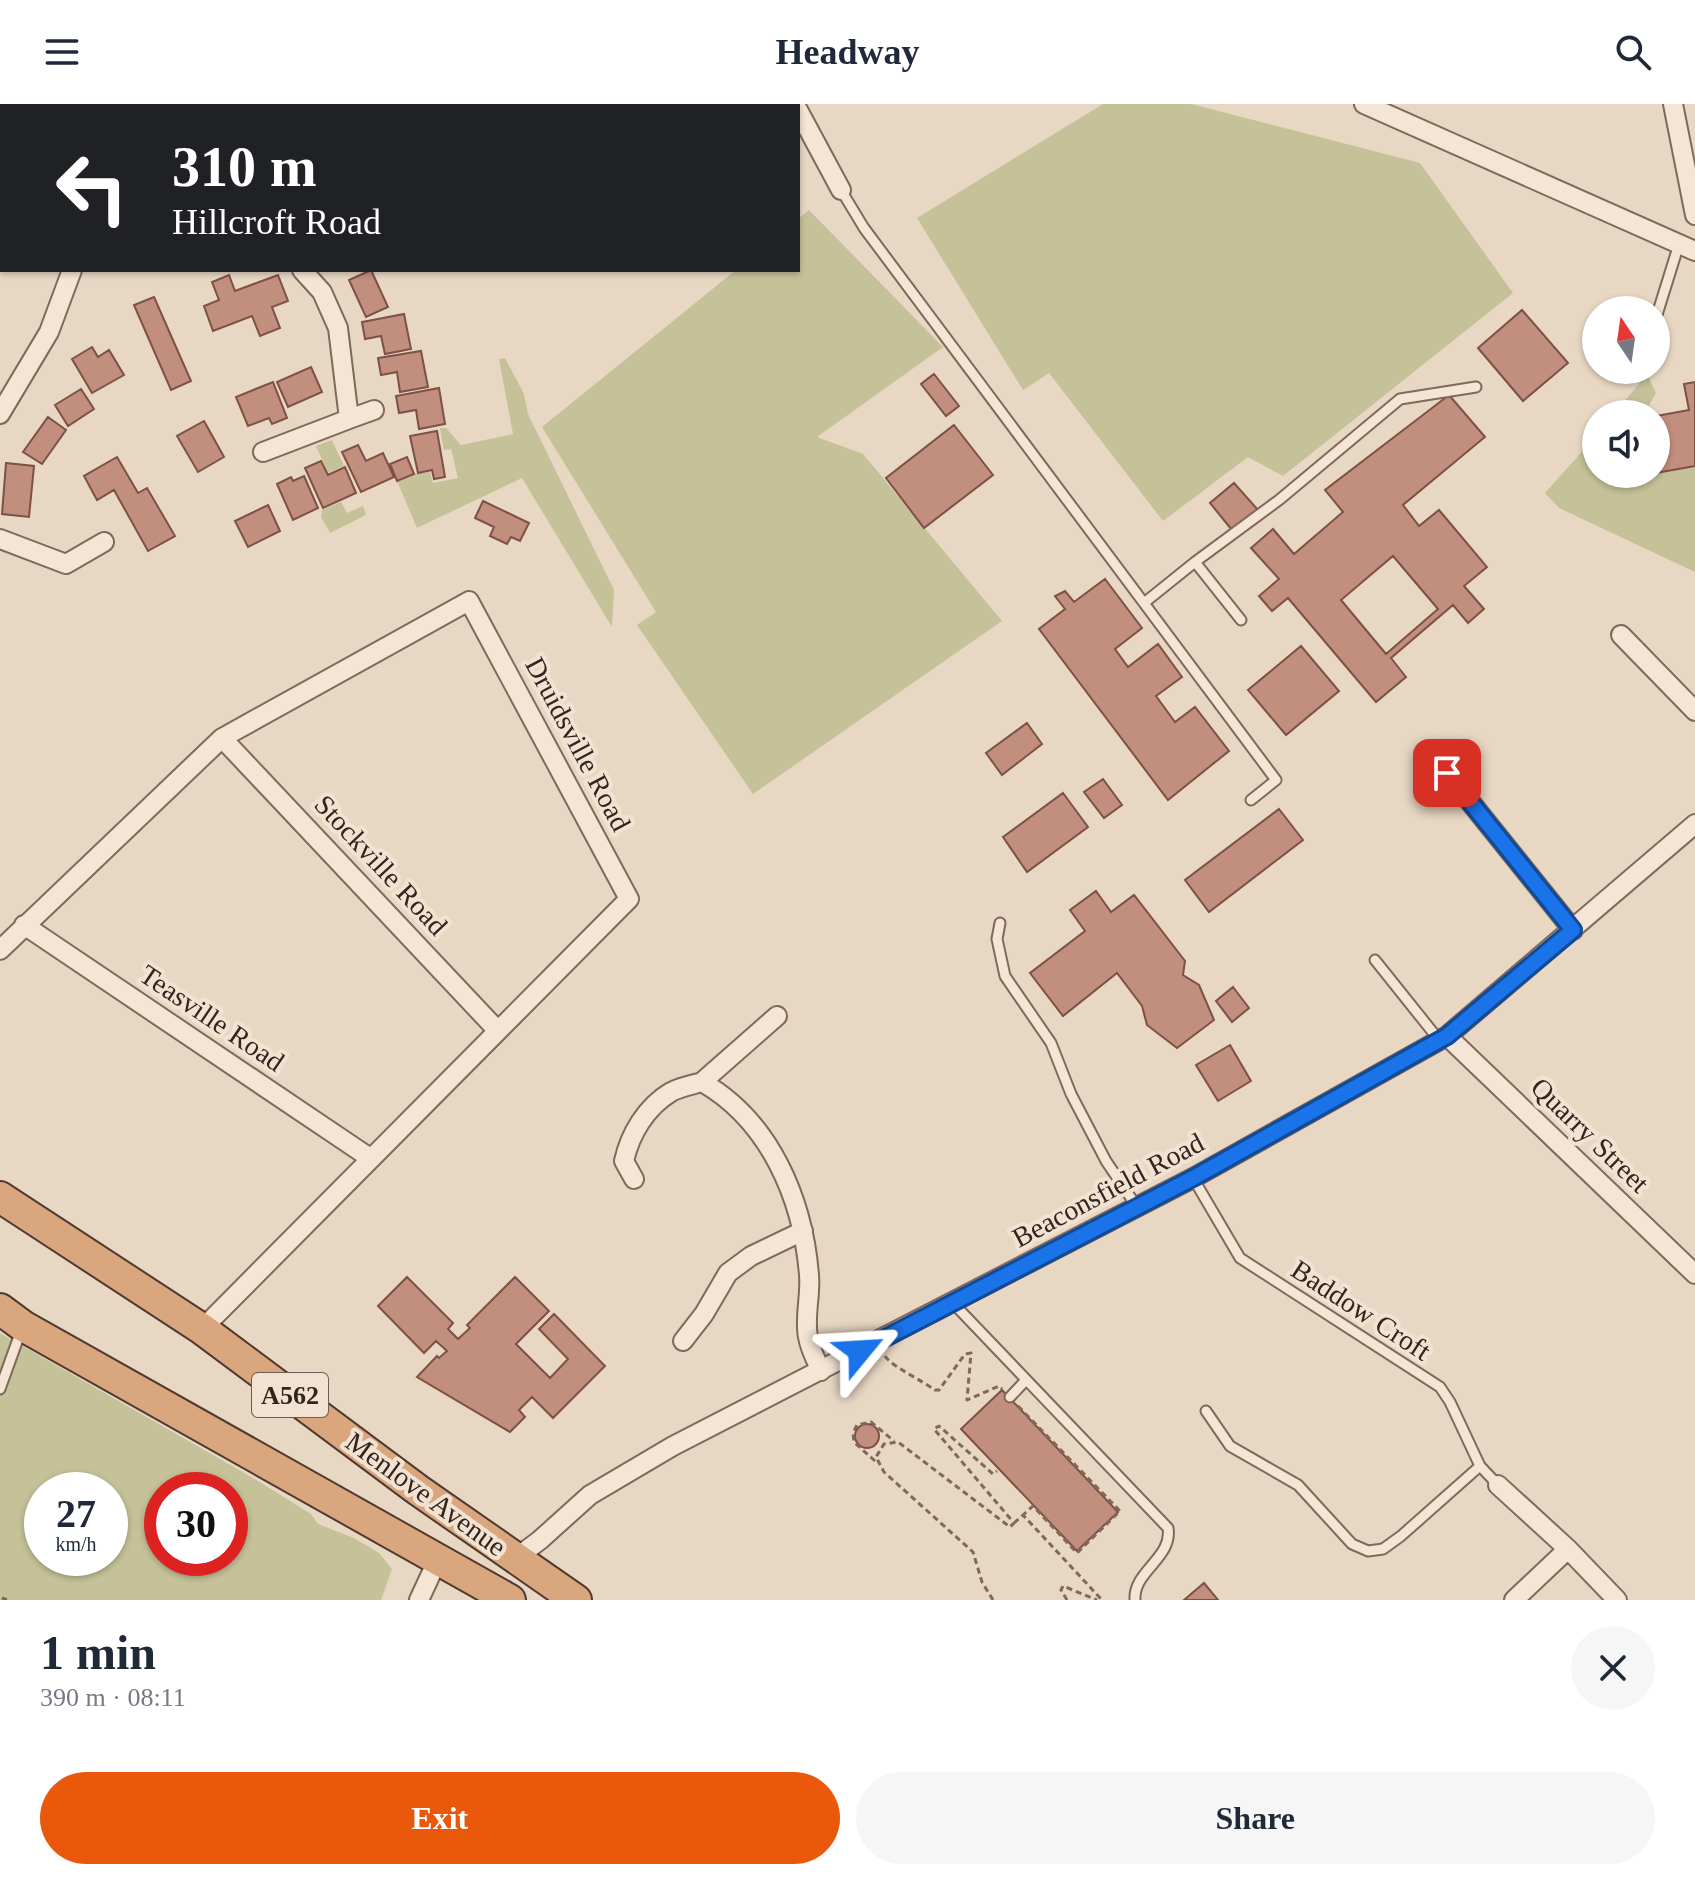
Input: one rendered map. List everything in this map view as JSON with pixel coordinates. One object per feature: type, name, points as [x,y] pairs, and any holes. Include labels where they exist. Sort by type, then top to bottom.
[{"type":"highway","name":"Menlove Avenue","points":[[0,1197],[202,1329],[418,1490],[576,1600]]},
{"type":"highway","name":"Menlove Avenue","points":[[11,1318],[510,1600]]},
{"type":"highway","points":[[418,1490],[439,1536],[438,1559]]},
{"type":"highway","points":[[438,1559],[461,1547],[485,1547],[516,1558],[517,1580],[527,1600]]},
{"type":"street","points":[[1364,104],[1687,247]]},
{"type":"street","points":[[1673,104],[1695,215]]},
{"type":"street","points":[[800,114],[841,190]]},
{"type":"street","points":[[0,414],[49,332],[71,272]]},
{"type":"street","points":[[304,272],[322,292],[338,328],[349,419]]},
{"type":"street","points":[[263,452],[374,410]]},
{"type":"street","points":[[0,539],[66,564],[104,542]]},
{"type":"street","name":"Druidsville Road","points":[[0,950],[222,738],[469,601],[629,899],[202,1329]]},
{"type":"street","points":[[1621,635],[1695,711]]},
{"type":"street","name":"Stockville Road","points":[[222,738],[498,1031]]},
{"type":"street","points":[[1447,773],[1573,930]]},
{"type":"street","name":"Beaconsfield Road","points":[[516,1558],[590,1495],[673,1446],[1193,1178],[1443,1038],[1695,824]]},
{"type":"street","name":"Teasville Road","points":[[24,925],[370,1158]]},
{"type":"street","points":[[634,1179],[624,1161],[629,1139],[648,1113],[671,1092],[702,1082],[777,1016]]},
{"type":"street","name":"Quarry Street","points":[[1443,1038],[1695,1274]]},
{"type":"street","points":[[702,1082],[737,1109],[762,1136],[782,1166],[803,1231],[810,1283],[808,1337],[821,1371]]},
{"type":"street","points":[[683,1341],[704,1314],[721,1282],[736,1265],[803,1231]]},
{"type":"street","points":[[1498,1485],[1568,1549],[1617,1600]]},
{"type":"street","points":[[1514,1600],[1568,1549]]},
{"type":"street","points":[[419,1600],[438,1559]]},
{"type":"lane","points":[[841,190],[864,228],[1276,780],[1251,800]]},
{"type":"lane","points":[[1666,296],[1687,247]]},
{"type":"lane","points":[[1144,603],[1279,500],[1400,399],[1476,387]]},
{"type":"lane","points":[[1195,562],[1241,620]]},
{"type":"lane","points":[[1000,923],[997,939],[1005,976],[1051,1043],[1071,1094],[1100,1150],[1137,1207]]},
{"type":"lane","points":[[1375,960],[1443,1038]]},
{"type":"lane","name":"Baddow Croft","points":[[1193,1178],[1240,1258],[1440,1387],[1480,1466],[1498,1485]]},
{"type":"lane","points":[[953,1303],[1168,1528],[1168,1542],[1137,1585],[1135,1600]]},
{"type":"lane","points":[[0,1389],[11,1318]]},
{"type":"lane","points":[[1010,1397],[1026,1380]]},
{"type":"lane","points":[[1206,1411],[1230,1446],[1298,1485],[1352,1544],[1368,1551],[1383,1549],[1401,1536],[1480,1466]]},
{"type":"path","points":[[879,1341],[888,1362],[935,1390],[939,1390],[965,1354],[971,1353],[967,1400],[999,1386],[1120,1511],[1077,1553],[1033,1506],[1010,1527],[871,1422],[862,1422],[856,1427],[854,1442],[973,1552],[982,1582],[993,1600]]},
{"type":"path","points":[[997,1471],[993,1474],[939,1426],[934,1429],[1014,1523]]},
{"type":"path","points":[[877,1462],[880,1448],[894,1441]]},
{"type":"path","points":[[1023,1515],[1099,1600]]},
{"type":"path","points":[[1067,1600],[1061,1590],[1063,1586],[1099,1600]]},
{"type":"shaded area","points":[[1103,104],[1191,104],[1420,163],[1513,293],[1283,476],[1248,457],[1163,521],[1049,373],[1023,390],[917,218]]},
{"type":"shaded area","points":[[809,210],[943,347],[817,437],[863,454],[1002,621],[753,794],[637,625],[656,612],[542,427],[734,272],[800,272],[800,217]]},
{"type":"shaded area","points":[[505,358],[524,394],[528,414],[614,590],[612,627],[522,478],[417,528],[397,481],[413,474],[430,472],[433,483],[458,478],[451,449],[444,450],[440,428],[446,428],[461,445],[513,434],[499,359]]},
{"type":"shaded area","points":[[1639,384],[1652,384],[1656,393],[1652,400],[1626,400]]},
{"type":"shaded area","points":[[332,440],[344,466],[328,473],[316,446]]},
{"type":"shaded area","points":[[1582,452],[1582,488],[1670,488],[1670,471],[1695,466],[1695,572],[1559,508],[1545,493]]},
{"type":"shaded area","points":[[341,502],[347,513],[363,506],[366,515],[330,533],[321,517],[322,510]]},
{"type":"shaded area","points":[[0,1333],[242,1472],[144,1472],[144,1576],[248,1576],[248,1475],[311,1514],[318,1524],[354,1538],[379,1553],[392,1569],[381,1600],[0,1600]]},
{"type":"building","points":[[372,272],[388,307],[366,317],[349,280]]},
{"type":"building","points":[[229,275],[235,291],[278,275],[288,301],[272,307],[280,328],[260,336],[252,316],[213,331],[204,306],[219,300],[212,282]]},
{"type":"building","points":[[154,297],[191,381],[171,390],[134,305]]},
{"type":"building","points":[[1522,310],[1568,363],[1523,401],[1478,348]]},
{"type":"building","points":[[404,314],[411,349],[385,354],[381,336],[365,339],[362,322]]},
{"type":"building","points":[[92,347],[98,357],[109,350],[124,375],[92,393],[72,359]]},
{"type":"building","points":[[421,351],[428,387],[400,392],[397,372],[381,375],[378,358]]},
{"type":"building","points":[[311,367],[322,392],[288,407],[277,382]]},
{"type":"building","points":[[934,374],[959,406],[946,416],[921,384]]},
{"type":"building","points":[[273,382],[287,418],[272,424],[269,418],[248,426],[236,397]]},
{"type":"building","points":[[1695,382],[1695,466],[1670,470],[1670,413],[1689,410],[1684,384]]},
{"type":"building","points":[[439,388],[445,424],[419,429],[416,410],[399,413],[396,396]]},
{"type":"building","points":[[81,389],[94,409],[68,426],[55,405]]},
{"type":"building","points":[[1449,395],[1485,437],[1403,505],[1419,526],[1439,510],[1487,567],[1464,586],[1484,609],[1468,623],[1453,605],[1391,658],[1406,677],[1376,702],[1288,598],[1272,611],[1259,596],[1279,579],[1251,548],[1273,529],[1294,554],[1343,512],[1325,490]],"holes":[[[1393,556],[1438,609],[1386,654],[1341,600]]]},
{"type":"building","points":[[48,417],[66,430],[42,464],[23,452]]},
{"type":"building","points":[[204,421],[224,457],[198,472],[177,436]]},
{"type":"building","points":[[954,425],[993,475],[924,528],[886,478]]},
{"type":"building","points":[[437,431],[445,477],[434,479],[432,470],[418,473],[410,436]]},
{"type":"building","points":[[358,445],[366,461],[383,453],[394,477],[361,492],[342,452]]},
{"type":"building","points":[[117,457],[138,493],[147,488],[175,536],[148,551],[114,490],[97,500],[84,476]]},
{"type":"building","points":[[407,457],[414,474],[397,481],[390,464]]},
{"type":"building","points":[[321,461],[328,475],[345,467],[356,493],[323,508],[305,468]]},
{"type":"building","points":[[6,463],[34,466],[29,517],[2,514]]},
{"type":"building","points":[[304,476],[318,508],[293,520],[277,484],[291,477],[293,481]]},
{"type":"building","points":[[1234,483],[1258,510],[1232,530],[1210,503]]},
{"type":"building","points":[[483,501],[529,523],[520,541],[511,537],[507,544],[490,536],[494,527],[475,518]]},
{"type":"building","points":[[268,505],[280,531],[248,547],[235,521]]},
{"type":"building","points":[[1105,579],[1142,628],[1115,649],[1128,667],[1158,644],[1182,677],[1156,696],[1175,722],[1195,707],[1229,751],[1168,800],[1039,629],[1065,609],[1055,596],[1065,591],[1074,602]]},
{"type":"building","points":[[1301,646],[1339,691],[1286,735],[1248,690]]},
{"type":"building","points":[[1027,723],[1042,744],[1002,775],[986,753]]},
{"type":"building","points":[[1103,779],[1122,805],[1104,818],[1084,792]]},
{"type":"building","points":[[1063,793],[1088,827],[1027,872],[1003,837]]},
{"type":"building","points":[[1279,809],[1303,840],[1209,912],[1185,880]]},
{"type":"building","points":[[1096,891],[1111,912],[1134,895],[1185,961],[1183,975],[1199,985],[1214,1020],[1177,1048],[1147,1025],[1142,1006],[1117,973],[1063,1016],[1030,973],[1085,931],[1070,910]]},
{"type":"building","points":[[1233,987],[1249,1008],[1232,1022],[1216,1001]]},
{"type":"building","points":[[1230,1045],[1251,1081],[1218,1101],[1196,1065]]},
{"type":"building","points":[[407,1277],[453,1323],[448,1329],[458,1339],[470,1328],[467,1325],[515,1277],[549,1311],[516,1344],[550,1378],[568,1359],[539,1329],[554,1314],[605,1366],[553,1418],[532,1397],[519,1410],[525,1417],[510,1432],[417,1377],[437,1356],[439,1358],[447,1351],[436,1341],[424,1353],[378,1306]]},
{"type":"building","points":[[1002,1390],[1118,1512],[1077,1551],[961,1429]]},
{"type":"building","points":[[867,1424],[875,1428],[879,1436],[875,1444],[867,1448],[859,1444],[855,1436],[859,1428]]},
{"type":"building","points":[[1204,1583],[1218,1600],[1184,1600]]},
{"type":"route","points":[[860,1351],[1193,1178],[1447,1036],[1573,930],[1447,773]]}]
